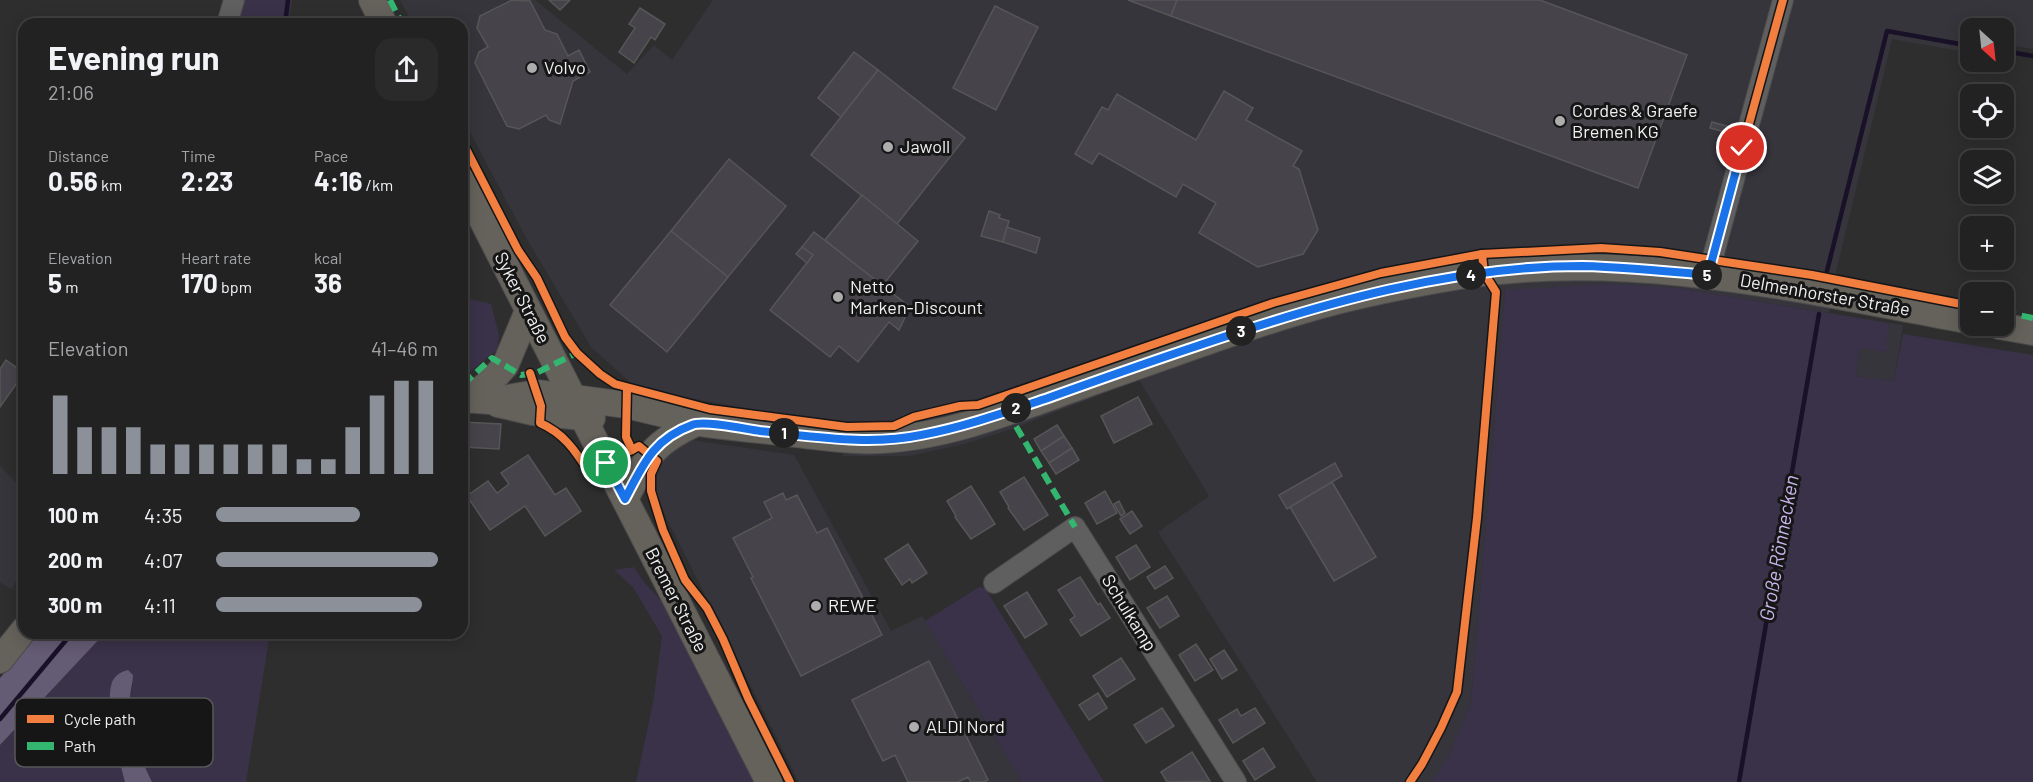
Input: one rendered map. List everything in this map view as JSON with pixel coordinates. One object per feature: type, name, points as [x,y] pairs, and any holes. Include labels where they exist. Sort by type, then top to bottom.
[{"type":"main road","points":[[372,0],[381,18]]},
{"type":"main road","name":"Syker Straße","points":[[468,192],[579,408]]},
{"type":"main road","name":"Delmenhorster Straße","points":[[473,400],[533,412],[579,408],[626,422],[666,424],[690,422],[854,440],[883,440],[918,436],[968,424],[1202,344],[1334,302],[1460,276],[1498,271],[1581,266],[1708,275],[1806,290],[1960,319]]},
{"type":"main road","points":[[473,400],[505,366],[528,311]]},
{"type":"main road","points":[[2014,329],[2033,332]]},
{"type":"main road","name":"Bremer Straße","points":[[579,408],[770,782]]},
{"type":"main road","points":[[625,499],[649,454],[664,440],[690,422]]},
{"type":"main road","points":[[0,660],[18,638]]},
{"type":"street","points":[[229,18],[234,0]]},
{"type":"street","points":[[1708,275],[1783,0]]},
{"type":"street","name":"Schulkamp","points":[[994,583],[1075,527],[1236,782]]},
{"type":"shaded area","points":[[242,0],[292,0],[289,18],[237,18]]},
{"type":"shaded area","points":[[400,0],[535,0],[627,74],[654,45],[672,60],[713,0],[2033,0],[2033,49],[2014,46],[2014,18],[1960,18],[1960,51],[1892,39],[1837,268],[1829,313],[1677,288],[1505,290],[1471,703],[1448,758],[1431,782],[1317,782],[1158,532],[1209,496],[1139,380],[1009,430],[960,445],[909,456],[843,456],[851,424],[760,411],[674,395],[632,384],[591,347],[524,234],[468,128],[468,18],[410,18]]},
{"type":"shaded area","points":[[1608,284],[1677,288],[1889,323],[1886,352],[1860,348],[1856,376],[1894,381],[1903,334],[2033,355],[2033,782],[1431,782],[1448,758],[1471,703],[1505,290]]},
{"type":"shaded area","points":[[468,298],[491,304],[499,335],[497,350],[468,373]]},
{"type":"shaded area","points":[[1889,323],[1903,325],[1894,381],[1856,376],[1860,347],[1885,352]]},
{"type":"shaded area","points":[[692,440],[794,455],[891,631],[922,616],[1021,780],[1017,782],[799,782],[661,507],[655,489],[662,458],[675,446]]},
{"type":"shaded area","points":[[0,466],[18,485],[18,578],[11,589],[0,582]]},
{"type":"shaded area","points":[[634,567],[663,603],[755,782],[636,782],[653,703],[662,636],[633,587],[614,570]]},
{"type":"shaded area","points":[[979,587],[985,588],[1104,782],[1017,782],[1021,780],[925,621]]},
{"type":"shaded area","points":[[33,639],[99,639],[44,698],[15,698],[15,729],[0,745],[0,678]]},
{"type":"shaded area","points":[[99,639],[269,639],[246,782],[152,782],[146,767],[213,767],[213,698],[131,698],[133,683],[112,683],[112,698],[44,698]]},
{"type":"shaded area","points":[[128,670],[133,675],[130,698],[110,698],[113,680],[121,672]]},
{"type":"shaded area","points":[[15,729],[15,767],[121,767],[125,782],[0,782],[0,745]]},
{"type":"shaded area","points":[[121,767],[145,767],[152,782],[125,782]]},
{"type":"building","name":"Volvo","points":[[512,0],[530,1],[545,30],[557,34],[568,56],[579,50],[590,72],[573,81],[560,124],[549,120],[546,115],[519,129],[507,126],[475,63],[479,52],[488,47],[477,28],[480,16]]},
{"type":"building","points":[[549,0],[570,0],[560,10]]},
{"type":"building","points":[[1128,0],[1177,0],[1171,16]]},
{"type":"building","name":"Cordes & Graefe Bremen KG","points":[[1177,0],[1540,0],[1687,55],[1638,188],[1171,16]]},
{"type":"building","points":[[995,6],[1038,27],[996,110],[953,88]]},
{"type":"building","points":[[640,8],[665,24],[655,40],[651,37],[634,63],[619,52],[635,28],[629,24]]},
{"type":"building","points":[[854,52],[878,70],[841,117],[818,98]]},
{"type":"building","name":"Jawoll","points":[[878,70],[965,138],[897,224],[811,155]]},
{"type":"building","points":[[1224,91],[1253,108],[1246,120],[1302,151],[1293,166],[1299,169],[1318,230],[1303,254],[1258,267],[1199,233],[1216,203],[1183,184],[1176,197],[1099,153],[1092,164],[1075,154],[1102,107],[1108,110],[1117,94],[1196,140]]},
{"type":"building","points":[[1712,122],[1727,126],[1725,132],[1710,128]]},
{"type":"building","points":[[729,159],[786,206],[728,277],[671,231]]},
{"type":"building","points":[[862,195],[918,241],[882,286],[825,240]]},
{"type":"building","points":[[989,211],[1009,221],[1003,242],[981,236]]},
{"type":"building","points":[[1007,227],[1040,238],[1036,253],[1003,242]]},
{"type":"building","points":[[671,231],[728,277],[667,352],[610,305]]},
{"type":"building","name":"Netto Marken-Discount","points":[[814,232],[910,307],[899,330],[889,322],[858,362],[839,346],[830,357],[770,310],[813,255],[802,247]]},
{"type":"building","points":[[802,247],[813,255],[807,263],[796,254]]},
{"type":"building","points":[[6,360],[18,369],[18,382],[0,407],[0,369]]},
{"type":"building","points":[[1138,397],[1152,424],[1114,443],[1101,416]]},
{"type":"building","points":[[468,422],[501,424],[499,449],[468,447]]},
{"type":"building","points":[[1057,425],[1064,436],[1041,451],[1034,439]]},
{"type":"building","points":[[1064,436],[1072,448],[1049,463],[1041,451]]},
{"type":"building","points":[[1072,448],[1079,460],[1056,474],[1049,463]]},
{"type":"building","points":[[528,455],[555,495],[566,488],[581,511],[545,536],[525,506],[490,530],[468,495],[488,481],[497,493],[509,484],[501,473]]},
{"type":"building","points":[[1335,463],[1342,476],[1287,509],[1279,495]]},
{"type":"building","points":[[1024,477],[1048,515],[1024,530],[1000,492]]},
{"type":"building","points":[[1332,482],[1376,557],[1334,581],[1290,507]]},
{"type":"building","points":[[971,486],[995,524],[971,539],[947,501]]},
{"type":"building","points":[[1105,491],[1117,513],[1097,524],[1085,503]]},
{"type":"building","name":"REWE","points":[[783,493],[786,500],[797,495],[817,533],[827,528],[882,635],[801,676],[733,538],[772,518],[764,502]]},
{"type":"building","points":[[1119,501],[1125,513],[1121,516],[1114,504]]},
{"type":"building","points":[[1132,511],[1142,526],[1130,534],[1120,519]]},
{"type":"building","points":[[908,544],[927,573],[912,583],[910,579],[902,585],[885,559]]},
{"type":"building","points":[[1136,545],[1150,567],[1130,580],[1116,557]]},
{"type":"building","points":[[1165,566],[1173,578],[1155,589],[1147,577]]},
{"type":"building","points":[[1080,577],[1098,605],[1100,603],[1110,618],[1081,636],[1070,620],[1075,616],[1058,590]]},
{"type":"building","points":[[1027,592],[1047,624],[1025,638],[1004,606]]},
{"type":"building","points":[[1167,596],[1179,616],[1160,628],[1147,608]]},
{"type":"building","points":[[1196,644],[1213,670],[1195,681],[1179,655]]},
{"type":"building","points":[[1224,650],[1237,670],[1222,679],[1210,659]]},
{"type":"building","points":[[1121,658],[1135,679],[1107,697],[1093,676]]},
{"type":"building","name":"ALDI Nord","points":[[929,661],[988,780],[984,782],[971,782],[968,777],[958,782],[908,782],[895,755],[883,761],[852,700]]},
{"type":"building","points":[[1098,693],[1107,708],[1089,720],[1079,705]]},
{"type":"building","points":[[1162,708],[1174,726],[1146,743],[1134,725]]},
{"type":"building","points":[[1255,708],[1265,723],[1233,743],[1219,720],[1237,709],[1241,716]]},
{"type":"building","points":[[1263,748],[1275,767],[1255,780],[1243,761]]},
{"type":"building","points":[[1192,752],[1210,781],[1167,782],[1161,772]]},
{"type":"waterway","points":[[286,18],[288,0]]},
{"type":"waterway","name":"Große Rönnecken","points":[[1827,271],[1887,31],[1960,44]]},
{"type":"waterway","name":"Große Rönnecken","points":[[2014,53],[2033,56]]},
{"type":"waterway","name":"Große Rönnecken","points":[[1739,782],[1819,314]]},
{"type":"waterway","points":[[18,698],[67,639]]},
{"type":"waterway","points":[[0,719],[15,701]]},
{"type":"marked path","points":[[390,0],[399,18]]},
{"type":"marked path","points":[[2014,314],[2033,318]]},
{"type":"marked path","points":[[468,380],[492,358],[521,375],[536,373],[577,353]]},
{"type":"marked path","points":[[1007,411],[1075,527]]},
{"type":"cycle path","points":[[1712,259],[1783,0]]},
{"type":"cycle path","points":[[468,153],[518,250],[537,278],[565,337],[577,353],[600,374],[615,384],[710,409],[847,427],[894,426],[914,417],[960,406],[978,405],[1273,303],[1381,273],[1482,254],[1601,248],[1660,252],[1812,275],[1960,304]]},
{"type":"cycle path","points":[[1410,782],[1441,728],[1457,692],[1477,518],[1496,292],[1484,273],[1482,254]]},
{"type":"cycle path","points":[[530,373],[541,406],[540,423],[568,443],[588,471],[632,450]]},
{"type":"cycle path","points":[[627,388],[626,437],[632,450],[639,446],[657,461],[651,474],[651,491],[663,530],[685,580],[707,608],[723,639],[748,698],[790,782]]},
{"type":"place","name":"Volvo","points":[[532,68]]},
{"type":"place","name":"Cordes & Graefe Bremen KG","points":[[1560,121]]},
{"type":"place","name":"Jawoll","points":[[888,147]]},
{"type":"place","name":"Netto Marken-Discount","points":[[838,297]]},
{"type":"place","name":"REWE","points":[[816,606]]},
{"type":"place","name":"ALDI Nord","points":[[914,727]]},
{"type":"route","points":[[606,463],[625,499],[649,454],[676,432],[696,423],[854,440],[883,440],[918,436],[968,424],[1202,344],[1334,302],[1460,276],[1498,271],[1581,266],[1708,275],[1742,148]]}]
